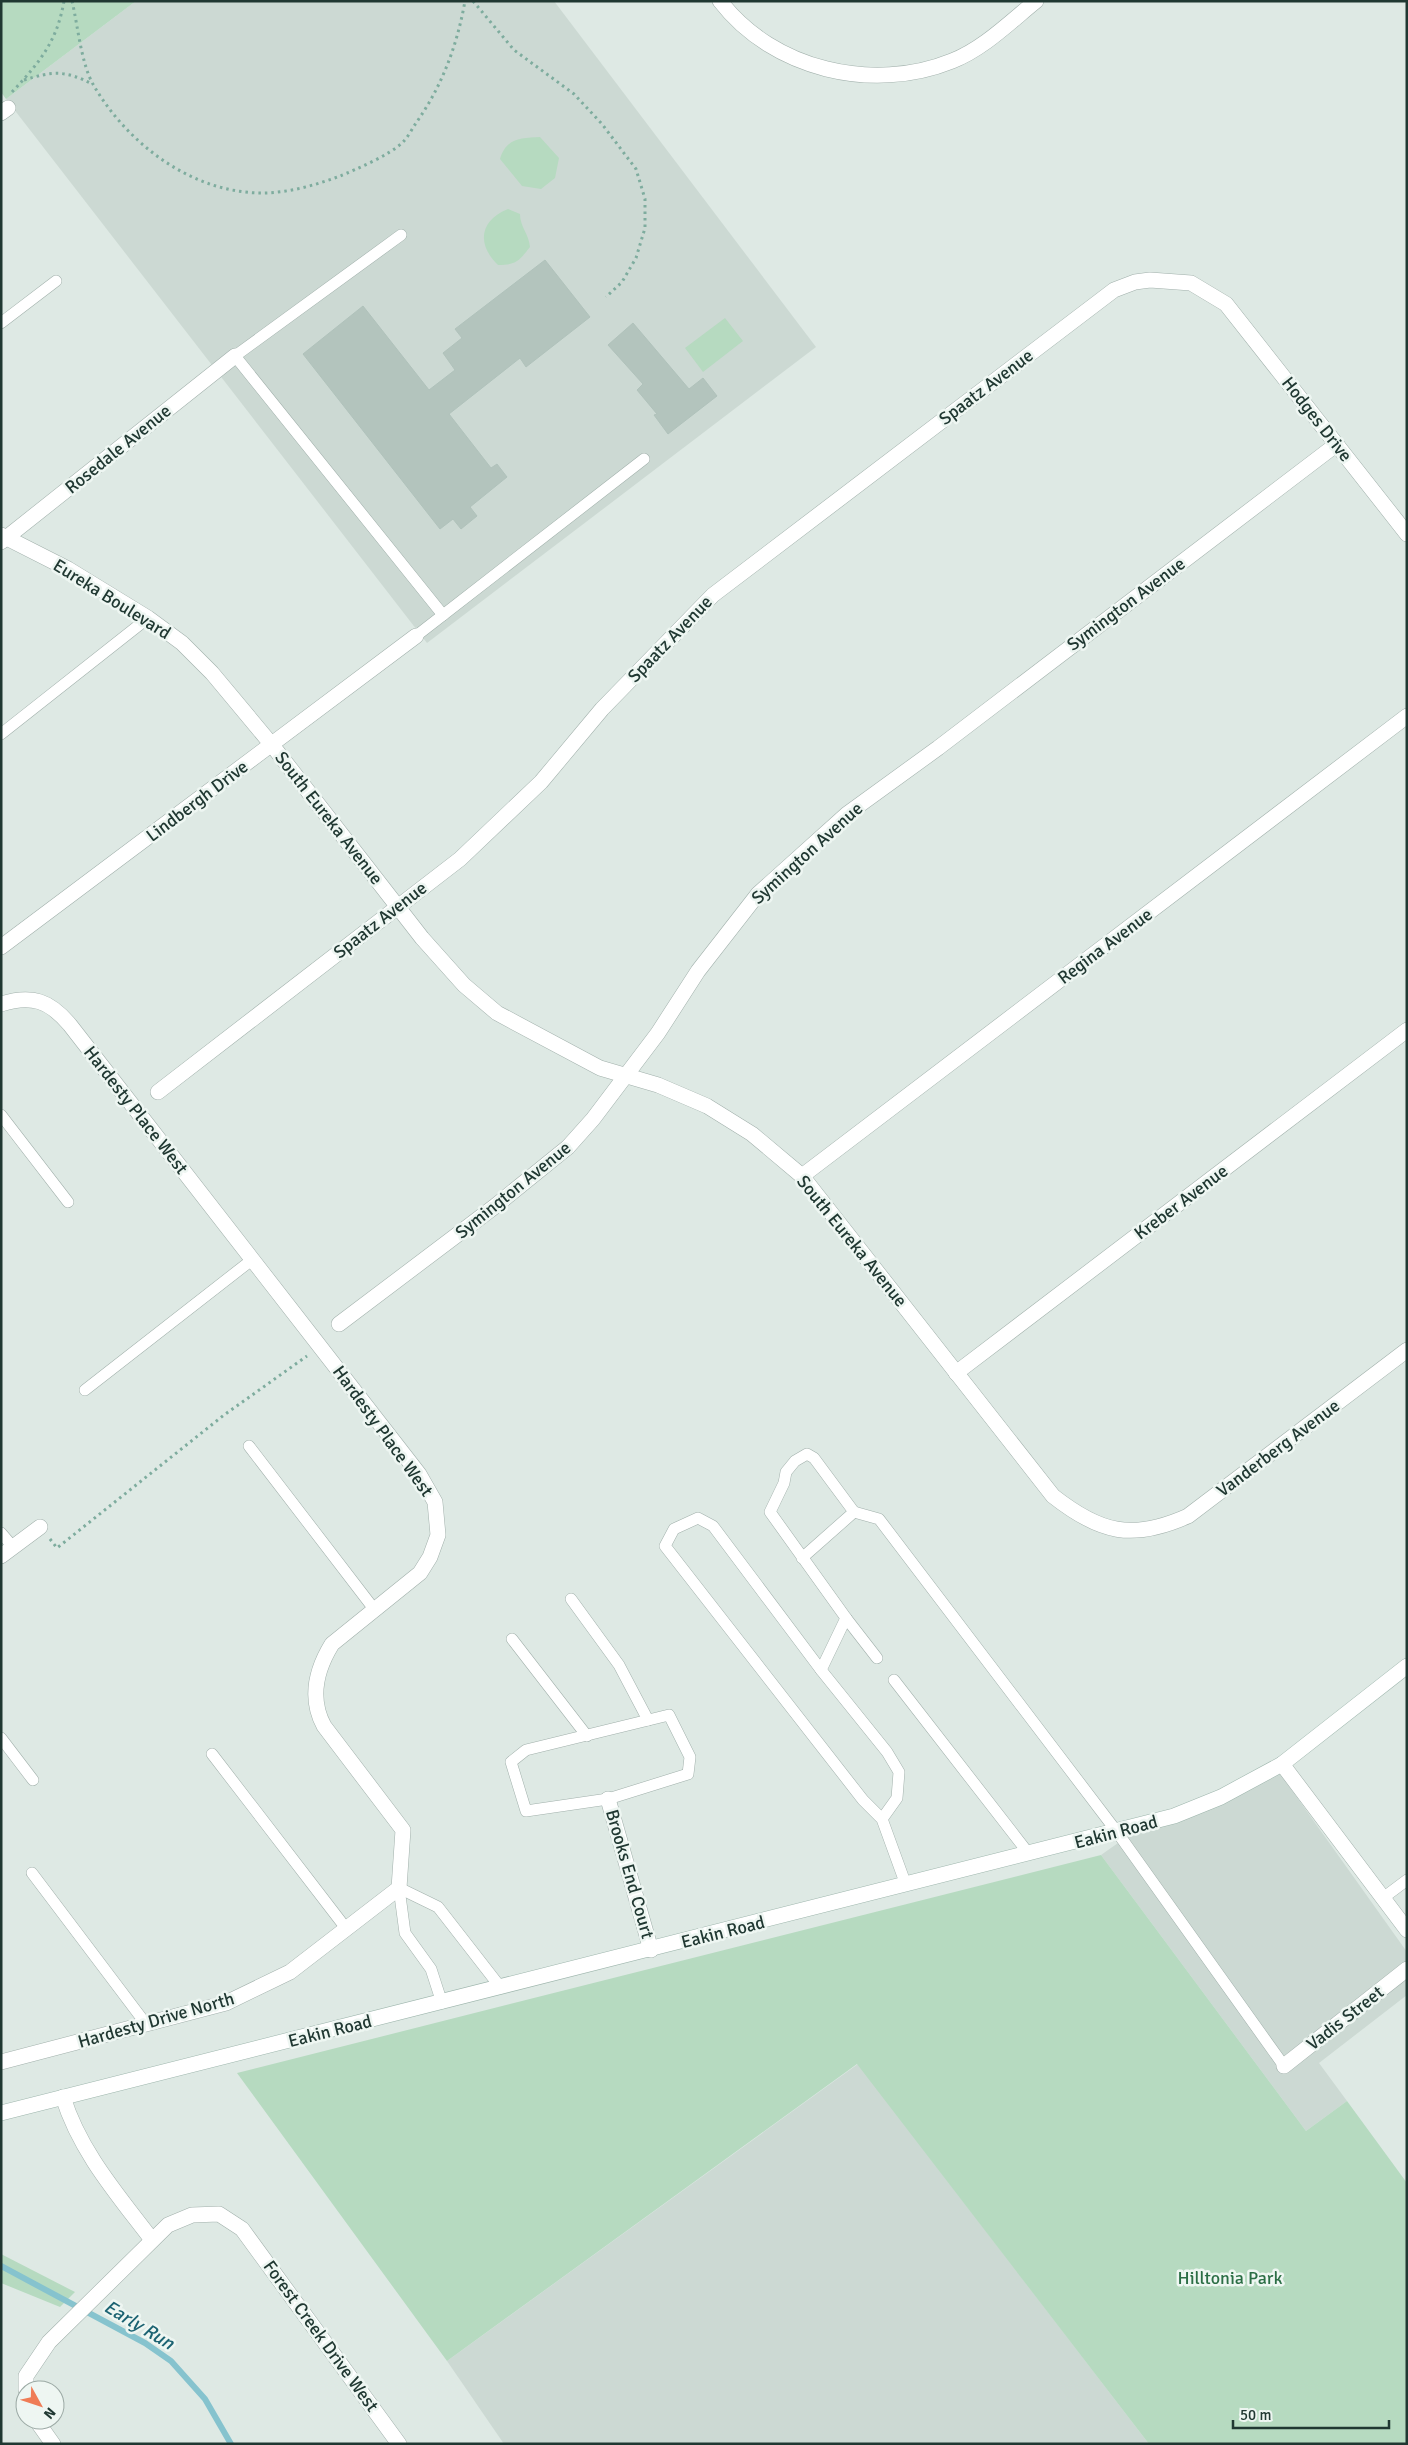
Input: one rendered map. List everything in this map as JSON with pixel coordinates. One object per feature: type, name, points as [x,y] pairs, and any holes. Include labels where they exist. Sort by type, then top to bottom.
[{"type":"street","points":[[720,1],[752,33],[780,51],[811,65],[844,74],[881,76],[916,72],[953,61],[983,42],[1036,1]]},
{"type":"street","name":"Spaatz Avenue","points":[[158,1092],[460,859],[540,782],[602,709],[713,594],[1114,290],[1135,282],[1150,280],[1191,283],[1226,304]]},
{"type":"street","name":"Hodges Drive","points":[[1226,304],[1407,534]]},
{"type":"street","name":"Rosedale Avenue","points":[[3,538],[235,356]]},
{"type":"street","name":"Symington Avenue","points":[[339,1324],[537,1174],[568,1147],[626,1076],[658,1033],[698,972],[765,887],[847,814],[954,736],[1337,444]]},
{"type":"street","name":"Eureka Boulevard","points":[[3,538],[68,569],[148,618],[182,644],[212,674],[272,745]]},
{"type":"street","name":"Lindbergh Drive","points":[[1,947],[416,636]]},
{"type":"street","name":"Regina Avenue","points":[[802,1176],[1407,716]]},
{"type":"street","name":"South Eureka Avenue","points":[[272,745],[422,938],[464,985],[498,1013],[600,1068],[658,1085],[708,1106],[752,1134],[802,1176],[1053,1496],[1073,1512],[1093,1523],[1119,1530],[1142,1530]]},
{"type":"street","name":"Hardesty Place West","points":[[1,1004],[14,1000],[39,1000],[57,1010],[419,1474],[435,1502],[438,1535],[430,1556],[420,1573],[332,1644],[322,1659],[315,1693],[318,1715],[324,1726],[403,1830],[398,1888]]},
{"type":"street","name":"Kreber Avenue","points":[[956,1373],[1407,1030]]},
{"type":"street","name":"Vanderberg Avenue","points":[[1142,1530],[1166,1526],[1188,1516],[1405,1356]]},
{"type":"street","points":[[7,1551],[40,1527]]},
{"type":"street","name":"Eakin Road","points":[[1,2113],[1117,1832],[1200,1806],[1282,1764],[1407,1666]]},
{"type":"street","points":[[1282,1764],[1407,1930]]},
{"type":"street","name":"Brooks End Court","points":[[608,1799],[651,1950]]},
{"type":"street","name":"Hardesty Drive North","points":[[1,2062],[226,2003],[290,1972],[398,1888]]},
{"type":"street","name":"Vadis Street","points":[[1284,2066],[1407,1969]]},
{"type":"street","points":[[26,2380],[26,2376],[49,2342],[152,2240],[89,2156],[78,2136],[64,2097]]},
{"type":"street","name":"Forest Creek Drive West","points":[[152,2240],[168,2225],[192,2214],[219,2214],[242,2229],[399,2444]]},
{"type":"street","points":[[43,2430],[53,2444]]},
{"type":"lane","points":[[401,234],[235,356],[444,615]]},
{"type":"lane","points":[[1,323],[56,281]]},
{"type":"lane","points":[[416,636],[644,459]]},
{"type":"lane","points":[[1,734],[148,618]]},
{"type":"lane","points":[[1,1115],[68,1202]]},
{"type":"lane","points":[[85,1390],[253,1259]]},
{"type":"lane","points":[[249,1446],[374,1609]]},
{"type":"lane","points":[[877,1658],[770,1512],[784,1483],[786,1472],[795,1461],[807,1454],[814,1458],[854,1512],[879,1519],[1117,1832],[1284,2066]]},
{"type":"lane","points":[[802,1558],[854,1512]]},
{"type":"lane","points":[[882,1819],[897,1798],[899,1772],[887,1752],[821,1670],[713,1526],[698,1518],[674,1529],[665,1546],[863,1800],[882,1819],[906,1885]]},
{"type":"lane","points":[[1,1532],[7,1551]]},
{"type":"lane","points":[[571,1599],[619,1665],[648,1720]]},
{"type":"lane","points":[[821,1670],[846,1618]]},
{"type":"lane","points":[[512,1639],[587,1736]]},
{"type":"lane","points":[[894,1680],[1029,1854]]},
{"type":"lane","points":[[670,1715],[690,1757],[688,1774],[608,1799],[526,1811],[511,1762],[526,1750],[648,1720],[670,1715]]},
{"type":"lane","points":[[1,1738],[33,1780]]},
{"type":"lane","points":[[212,1754],[345,1928]]},
{"type":"lane","points":[[32,1873],[146,2024]]},
{"type":"lane","points":[[1383,1898],[1407,1880]]},
{"type":"lane","points":[[398,1888],[438,1907],[501,1988]]},
{"type":"lane","name":"Hardesty Place West","points":[[398,1888],[406,1933],[431,1969],[442,2003]]},
{"type":"path","points":[[5,111],[6,99],[42,60],[61,18],[64,1]]},
{"type":"path","points":[[72,1],[83,52],[93,84],[118,120],[145,147],[178,171],[218,187],[262,193],[313,186],[361,168],[402,142],[426,110],[446,71],[459,33],[465,1]]},
{"type":"path","points":[[473,1],[514,50],[574,94],[602,124],[636,169],[645,199],[645,228],[636,258],[622,282],[606,296]]},
{"type":"path","points":[[23,80],[51,72],[77,76],[93,84]]},
{"type":"path","points":[[40,1527],[57,1548],[224,1415],[321,1347]]},
{"type":"shaded area","points":[[136,1],[554,1],[816,347],[427,643],[6,99]]},
{"type":"shaded area","points":[[1276,1768],[1407,1952],[1407,1995],[1319,2063],[1347,2101],[1306,2131],[1101,1855],[1135,1831]]},
{"type":"shaded area","points":[[858,2064],[1149,2444],[504,2444],[447,2361]]},
{"type":"green space","points":[[1,1],[136,1],[6,99],[1,92]]},
{"type":"green space","points":[[540,137],[559,158],[555,178],[541,189],[522,186],[500,159],[510,143],[521,139]]},
{"type":"green space","points":[[508,209],[520,214],[521,223],[530,247],[517,261],[498,265],[486,249],[484,233],[492,219]]},
{"type":"green space","points":[[725,318],[743,341],[703,372],[685,348]]},
{"type":"green space","name":"Hilltonia Park","points":[[1101,1855],[1306,2131],[1347,2101],[1407,2183],[1407,2444],[1149,2444],[857,2064],[447,2361],[237,2073]]},
{"type":"green space","points":[[1,2254],[75,2292],[60,2307],[1,2283]]},
{"type":"building","points":[[545,260],[590,317],[526,367],[520,358],[449,414],[491,468],[497,464],[507,477],[470,507],[477,516],[461,529],[453,519],[440,529],[303,354],[363,306],[429,390],[455,370],[443,353],[462,338],[455,329]]},
{"type":"building","points":[[633,323],[689,389],[703,378],[717,396],[668,434],[654,415],[657,414],[637,390],[643,384],[608,345]]},
{"type":"waterway","name":"Early Run","points":[[1,2266],[145,2343],[171,2361],[205,2399],[231,2444]]}]
